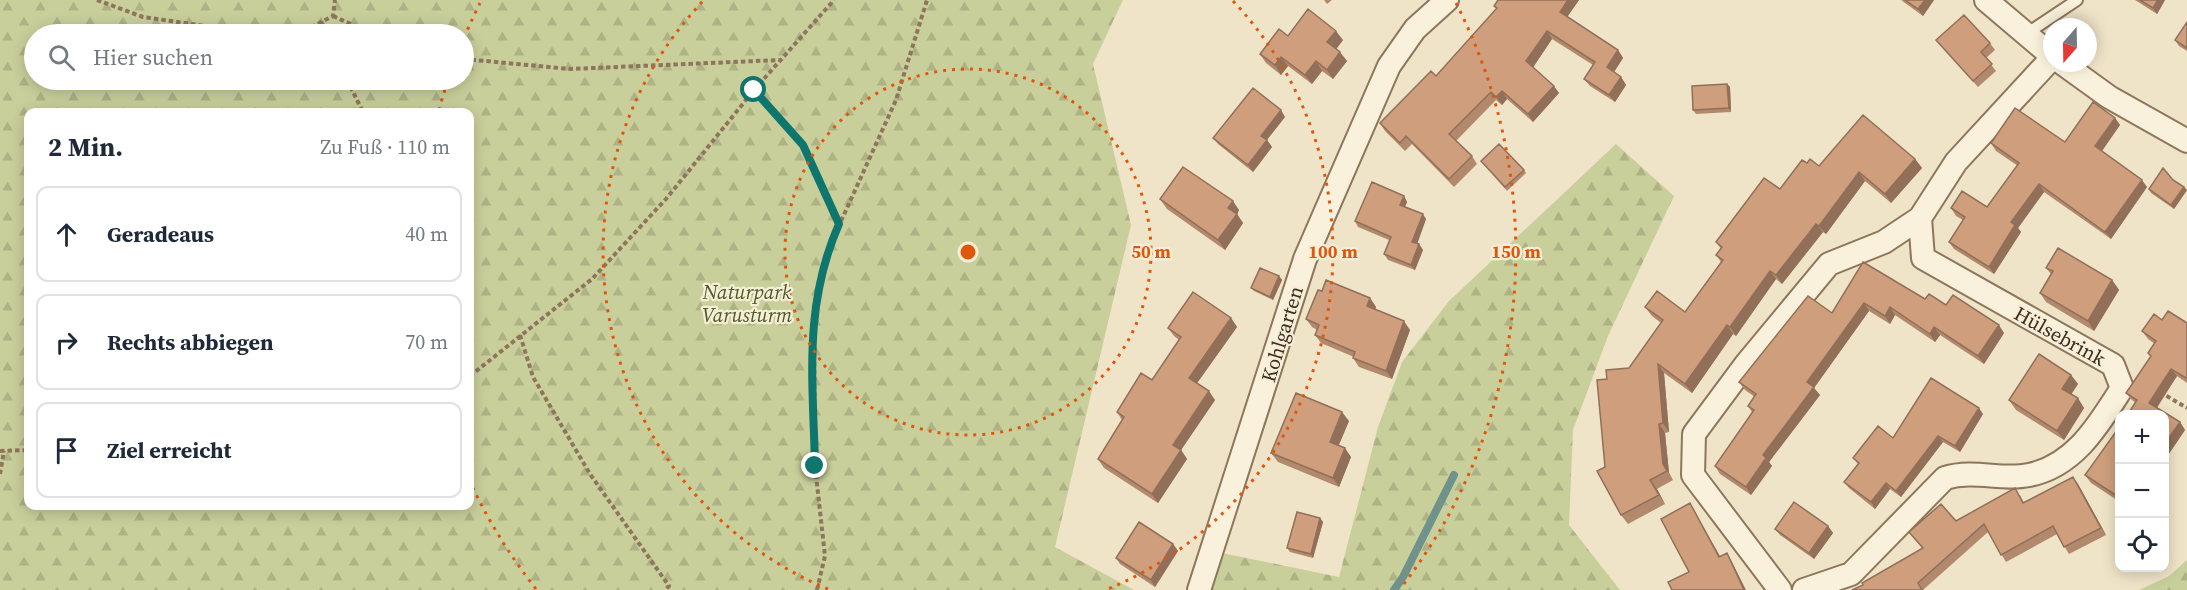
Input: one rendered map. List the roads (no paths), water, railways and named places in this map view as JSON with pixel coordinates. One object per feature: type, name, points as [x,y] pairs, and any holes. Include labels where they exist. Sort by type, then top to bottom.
[{"type":"street","name":"Kohlgarten","points":[[1199,590],[1305,259],[1389,66],[1415,29],[1448,0]]},
{"type":"street","points":[[1986,0],[2043,49]]},
{"type":"street","points":[[1780,590],[1693,475],[1694,434],[1746,364],[1829,264],[1884,242],[1920,218],[1956,162],[2043,67]]},
{"type":"street","points":[[2074,72],[2109,97],[2182,133]]},
{"type":"street","name":"Hülsebrink","points":[[1804,590],[1851,574],[1946,478],[1962,473],[2028,475],[2060,462],[2091,437],[2122,388],[2113,365],[1923,258],[1920,218]]},
{"type":"lane","points":[[2026,34],[2077,0]]},
{"type":"waterway","points":[[1394,590],[1403,577],[1454,475]]},
{"type":"park label","name":"Naturpark Varusturm","points":[[747,304]]}]
